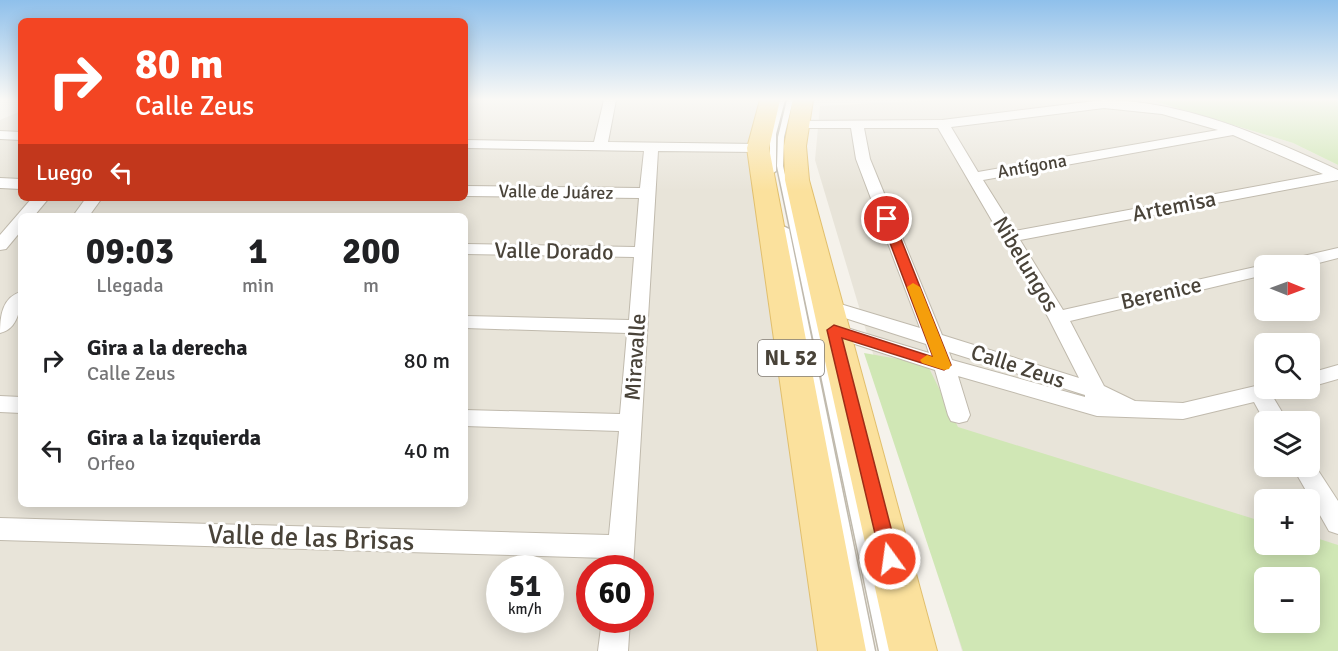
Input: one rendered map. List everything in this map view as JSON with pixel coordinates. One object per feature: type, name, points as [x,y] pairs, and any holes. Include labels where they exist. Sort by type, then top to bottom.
[{"type":"main road","name":"NL 52","points":[[762,130],[758,148],[786,328],[843,651]]},
{"type":"main road","name":"NL 52","points":[[794,130],[798,180],[913,651]]},
{"type":"street","points":[[600,145],[603,130]]},
{"type":"street","points":[[858,130],[863,159],[944,365],[959,416]]},
{"type":"street","name":"Nibelungos","points":[[946,130],[1058,317],[1096,400]]},
{"type":"street","points":[[1231,131],[1291,153],[1338,176]]},
{"type":"street","name":"Antígona","points":[[974,177],[1231,131]]},
{"type":"street","points":[[0,135],[18,136]]},
{"type":"street","points":[[468,144],[758,148]]},
{"type":"street","name":"Miravalle","points":[[620,555],[651,146]]},
{"type":"street","name":"Artemisa","points":[[1010,237],[1338,176]]},
{"type":"street","points":[[0,183],[18,184]]},
{"type":"street","name":"Valle de Juárez","points":[[468,191],[648,193]]},
{"type":"street","points":[[28,213],[38,201]]},
{"type":"street","points":[[6,241],[18,225]]},
{"type":"street","name":"Valle Dorado","points":[[468,249],[643,252]]},
{"type":"street","points":[[1320,257],[1338,253]]},
{"type":"street","name":"Berenice","points":[[1058,317],[1254,272]]},
{"type":"street","name":"Calle Zeus","points":[[830,318],[934,340],[1096,400]]},
{"type":"street","name":"Calle Zeus","points":[[830,318],[944,365],[1138,410],[1202,408],[1254,395]]},
{"type":"street","points":[[468,322],[638,327]]},
{"type":"street","points":[[1320,377],[1338,372]]},
{"type":"street","points":[[0,404],[18,405]]},
{"type":"street","points":[[468,418],[631,423]]},
{"type":"street","points":[[1311,477],[1338,523]]},
{"type":"street","name":"Valle de las Brisas","points":[[0,530],[576,556]]},
{"type":"street","points":[[614,651],[615,633]]},
{"type":"lane","points":[[776,130],[773,134],[771,162],[868,651]]},
{"type":"lane","points":[[784,130],[781,137],[780,166],[886,651]]},
{"type":"shaded area","points":[[0,130],[18,130],[18,201],[468,201],[468,130],[754,130],[751,145],[828,651],[0,651]]},
{"type":"shaded area","points":[[818,130],[1251,130],[1293,143],[1338,165],[1338,651],[962,651],[815,160]]},
{"type":"green space","points":[[1251,130],[1338,130],[1338,165],[1293,143]]},
{"type":"green space","points":[[864,353],[927,364],[958,427],[1254,519],[1254,555],[1320,555],[1320,539],[1338,545],[1338,651],[963,651]]},
{"type":"slow traffic","points":[[913,287],[944,365],[927,360]]},
{"type":"route","points":[[887,219],[944,365],[834,330],[890,559]]}]
